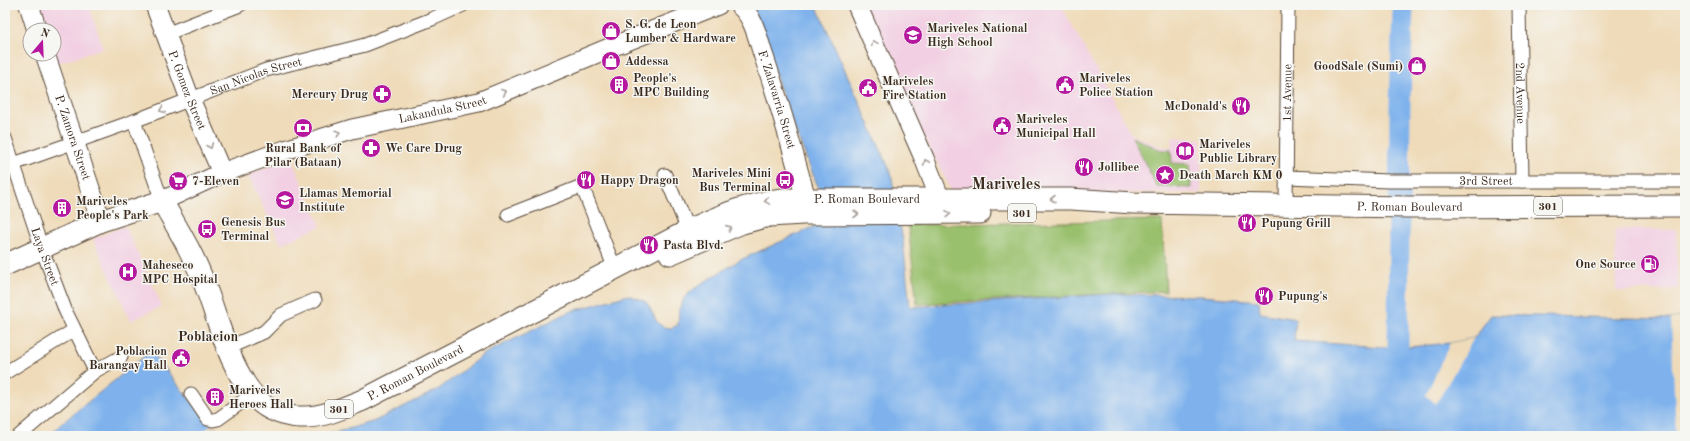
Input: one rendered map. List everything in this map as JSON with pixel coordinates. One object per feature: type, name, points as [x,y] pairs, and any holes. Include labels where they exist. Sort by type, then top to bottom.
[{"type":"main road","points":[[29,5],[34,22]]},
{"type":"main road","name":"P. Gomez Street","points":[[155,5],[190,99],[222,174]]},
{"type":"main road","name":"Lakandula Street","points":[[162,201],[222,174],[285,150],[352,129],[479,102],[718,5]]},
{"type":"main road","name":"F. Zalavarria Street","points":[[739,5],[747,14],[757,37],[814,204]]},
{"type":"main road","points":[[857,5],[924,158],[940,199]]},
{"type":"main road","name":"P. Zamora Street","points":[[48,62],[101,221]]},
{"type":"main road","name":"P. Roman Boulevard","points":[[909,207],[940,199],[1070,199],[1134,203],[1391,207],[1685,206]]},
{"type":"main road","points":[[5,265],[101,221],[162,201]]},
{"type":"main road","name":"P. Roman Boulevard","points":[[162,201],[188,247],[202,279],[227,348],[252,394],[256,399],[271,410],[286,415],[305,418],[324,415],[363,400],[688,230],[738,208],[764,201],[1068,213],[1134,203]]},
{"type":"main road","name":"P. Roman Boulevard","points":[[615,269],[640,268],[742,223],[814,204]]},
{"type":"street","points":[[166,34],[240,5]]},
{"type":"street","name":"San Nicolas Street","points":[[9,166],[134,121],[266,70],[365,45],[464,5]]},
{"type":"street","name":"1st Avenue","points":[[1286,205],[1288,5]]},
{"type":"street","name":"2nd Avenue","points":[[1519,5],[1522,182]]},
{"type":"street","points":[[134,121],[162,201]]},
{"type":"street","name":"Laya Street","points":[[5,138],[9,166],[66,312],[95,372]]},
{"type":"street","points":[[665,175],[688,230]]},
{"type":"street","name":"3rd Street","points":[[1286,177],[1389,181],[1685,181]]},
{"type":"street","points":[[508,215],[582,186],[615,269]]},
{"type":"street","points":[[227,348],[264,332],[281,315],[315,300]]},
{"type":"street","points":[[5,373],[74,330]]},
{"type":"street","points":[[19,436],[95,372],[121,357]]},
{"type":"street","points":[[191,394],[208,419],[213,420],[218,419],[252,394]]},
{"type":"shaded area","points":[[37,5],[89,5],[103,48],[62,62],[62,22],[42,22]]},
{"type":"shaded area","points":[[861,5],[1061,5],[1132,135],[1162,147],[1172,147],[1172,137],[1201,139],[1201,193],[952,192],[888,65]]},
{"type":"shaded area","name":"Llamas Memorial Institute","points":[[291,158],[321,226],[281,244],[248,175]]},
{"type":"shaded area","name":"Maheseco MPC Hospital","points":[[125,226],[162,306],[131,321],[93,239]]},
{"type":"shaded area","points":[[1615,229],[1676,230],[1678,290],[1616,291]]},
{"type":"green space","points":[[1132,137],[1161,150],[1171,150],[1172,163],[1190,164],[1191,188],[1157,187]]},
{"type":"green space","points":[[1162,220],[1166,291],[917,304],[908,225]]},
{"type":"water","points":[[751,5],[816,5],[891,173],[903,241],[910,307],[1112,294],[1201,296],[1259,301],[1260,313],[1296,319],[1294,341],[1398,348],[1450,343],[1474,338],[1491,315],[1671,319],[1685,316],[1685,436],[324,436],[375,421],[439,389],[484,354],[569,312],[628,295],[647,303],[657,322],[663,327],[671,328],[678,325],[679,309],[685,297],[698,286],[740,260],[820,224],[819,189],[793,125]]},
{"type":"water","points":[[151,351],[211,426],[235,436],[49,436],[62,423]]},
{"type":"pier","points":[[1685,316],[1685,436],[1676,436],[1671,319]]},
{"type":"pier","points":[[1474,338],[1436,404],[1426,395],[1450,343]]},
{"type":"pier","points":[[211,426],[235,436],[194,436]]},
{"type":"waterway","points":[[1398,348],[1400,105],[1403,5]]},
{"type":"place","name":"S. G. de Leon Lumber & Hardware","points":[[611,31]]},
{"type":"place","name":"Mariveles National High School","points":[[913,35]]},
{"type":"place","name":"Addessa","points":[[611,61]]},
{"type":"place","name":"GoodSale (Sumi)","points":[[1417,66]]},
{"type":"place","name":"People's MPC Building","points":[[619,85]]},
{"type":"place","name":"Mariveles Police Station","points":[[1065,85]]},
{"type":"place","name":"Mariveles Fire Station","points":[[868,88]]},
{"type":"place","name":"Mercury Drug","points":[[382,94]]},
{"type":"place","name":"McDonald's","points":[[1241,106]]},
{"type":"place","name":"Mariveles Municipal Hall","points":[[1002,126]]},
{"type":"place","name":"Rural Bank of Pilar (Bataan)","points":[[303,128]]},
{"type":"place","name":"We Care Drug","points":[[371,148]]},
{"type":"place","name":"Mariveles Public Library","points":[[1185,151]]},
{"type":"place","name":"Jollibee","points":[[1084,167]]},
{"type":"place","name":"Death March KM 0","points":[[1165,175]]},
{"type":"place","name":"Happy Dragon","points":[[586,180]]},
{"type":"place","name":"Mariveles Mini Bus Terminal","points":[[785,180]]},
{"type":"place","name":"7-Eleven","points":[[178,181]]},
{"type":"place","name":"Llamas Memorial Institute","points":[[285,200]]},
{"type":"place","name":"Mariveles People's Park","points":[[62,208]]},
{"type":"place","name":"Pupung Grill","points":[[1247,223]]},
{"type":"place","name":"Genesis Bus Terminal","points":[[207,229]]},
{"type":"place","name":"Pasta Blvd.","points":[[649,245]]},
{"type":"place","name":"One Source","points":[[1650,264]]},
{"type":"place","name":"Maheseco MPC Hospital","points":[[128,272]]},
{"type":"place","name":"Pupung's","points":[[1264,296]]},
{"type":"place","name":"Poblacion Barangay Hall","points":[[181,358]]},
{"type":"place","name":"Mariveles Heroes Hall","points":[[215,397]]},
{"type":"district","name":"Mariveles","points":[[1006,183]]},
{"type":"district","name":"Poblacion","points":[[208,336]]}]
